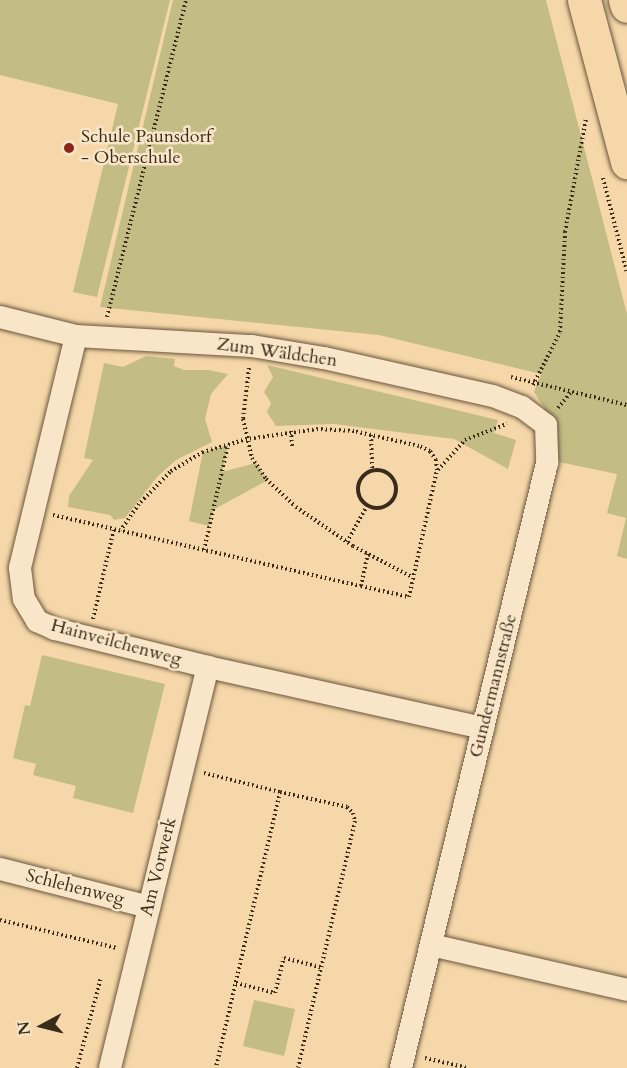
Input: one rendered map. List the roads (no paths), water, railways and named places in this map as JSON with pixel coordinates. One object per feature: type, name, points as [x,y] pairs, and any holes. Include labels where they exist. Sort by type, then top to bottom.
[{"type":"main road","points":[[584,0],[627,162]]},
{"type":"main road","points":[[625,0],[627,6]]},
{"type":"street","name":"Zum Wäldchen","points":[[0,317],[76,336],[252,346],[324,358],[493,396],[533,415]]},
{"type":"street","name":"Hainveilchenweg","points":[[76,336],[36,511],[20,568],[24,599],[37,621],[89,637],[208,667],[483,728]]},
{"type":"street","name":"Gundermannstraße","points":[[403,1061],[547,463],[533,415]]},
{"type":"street","name":"Am Vorwerk","points":[[110,1068],[208,667]]},
{"type":"street","name":"Schlehenweg","points":[[0,869],[149,907]]},
{"type":"street","points":[[431,945],[627,990]]},
{"type":"place","name":"Schule Paunsdorf - Oberschule","points":[[69,148]]}]
